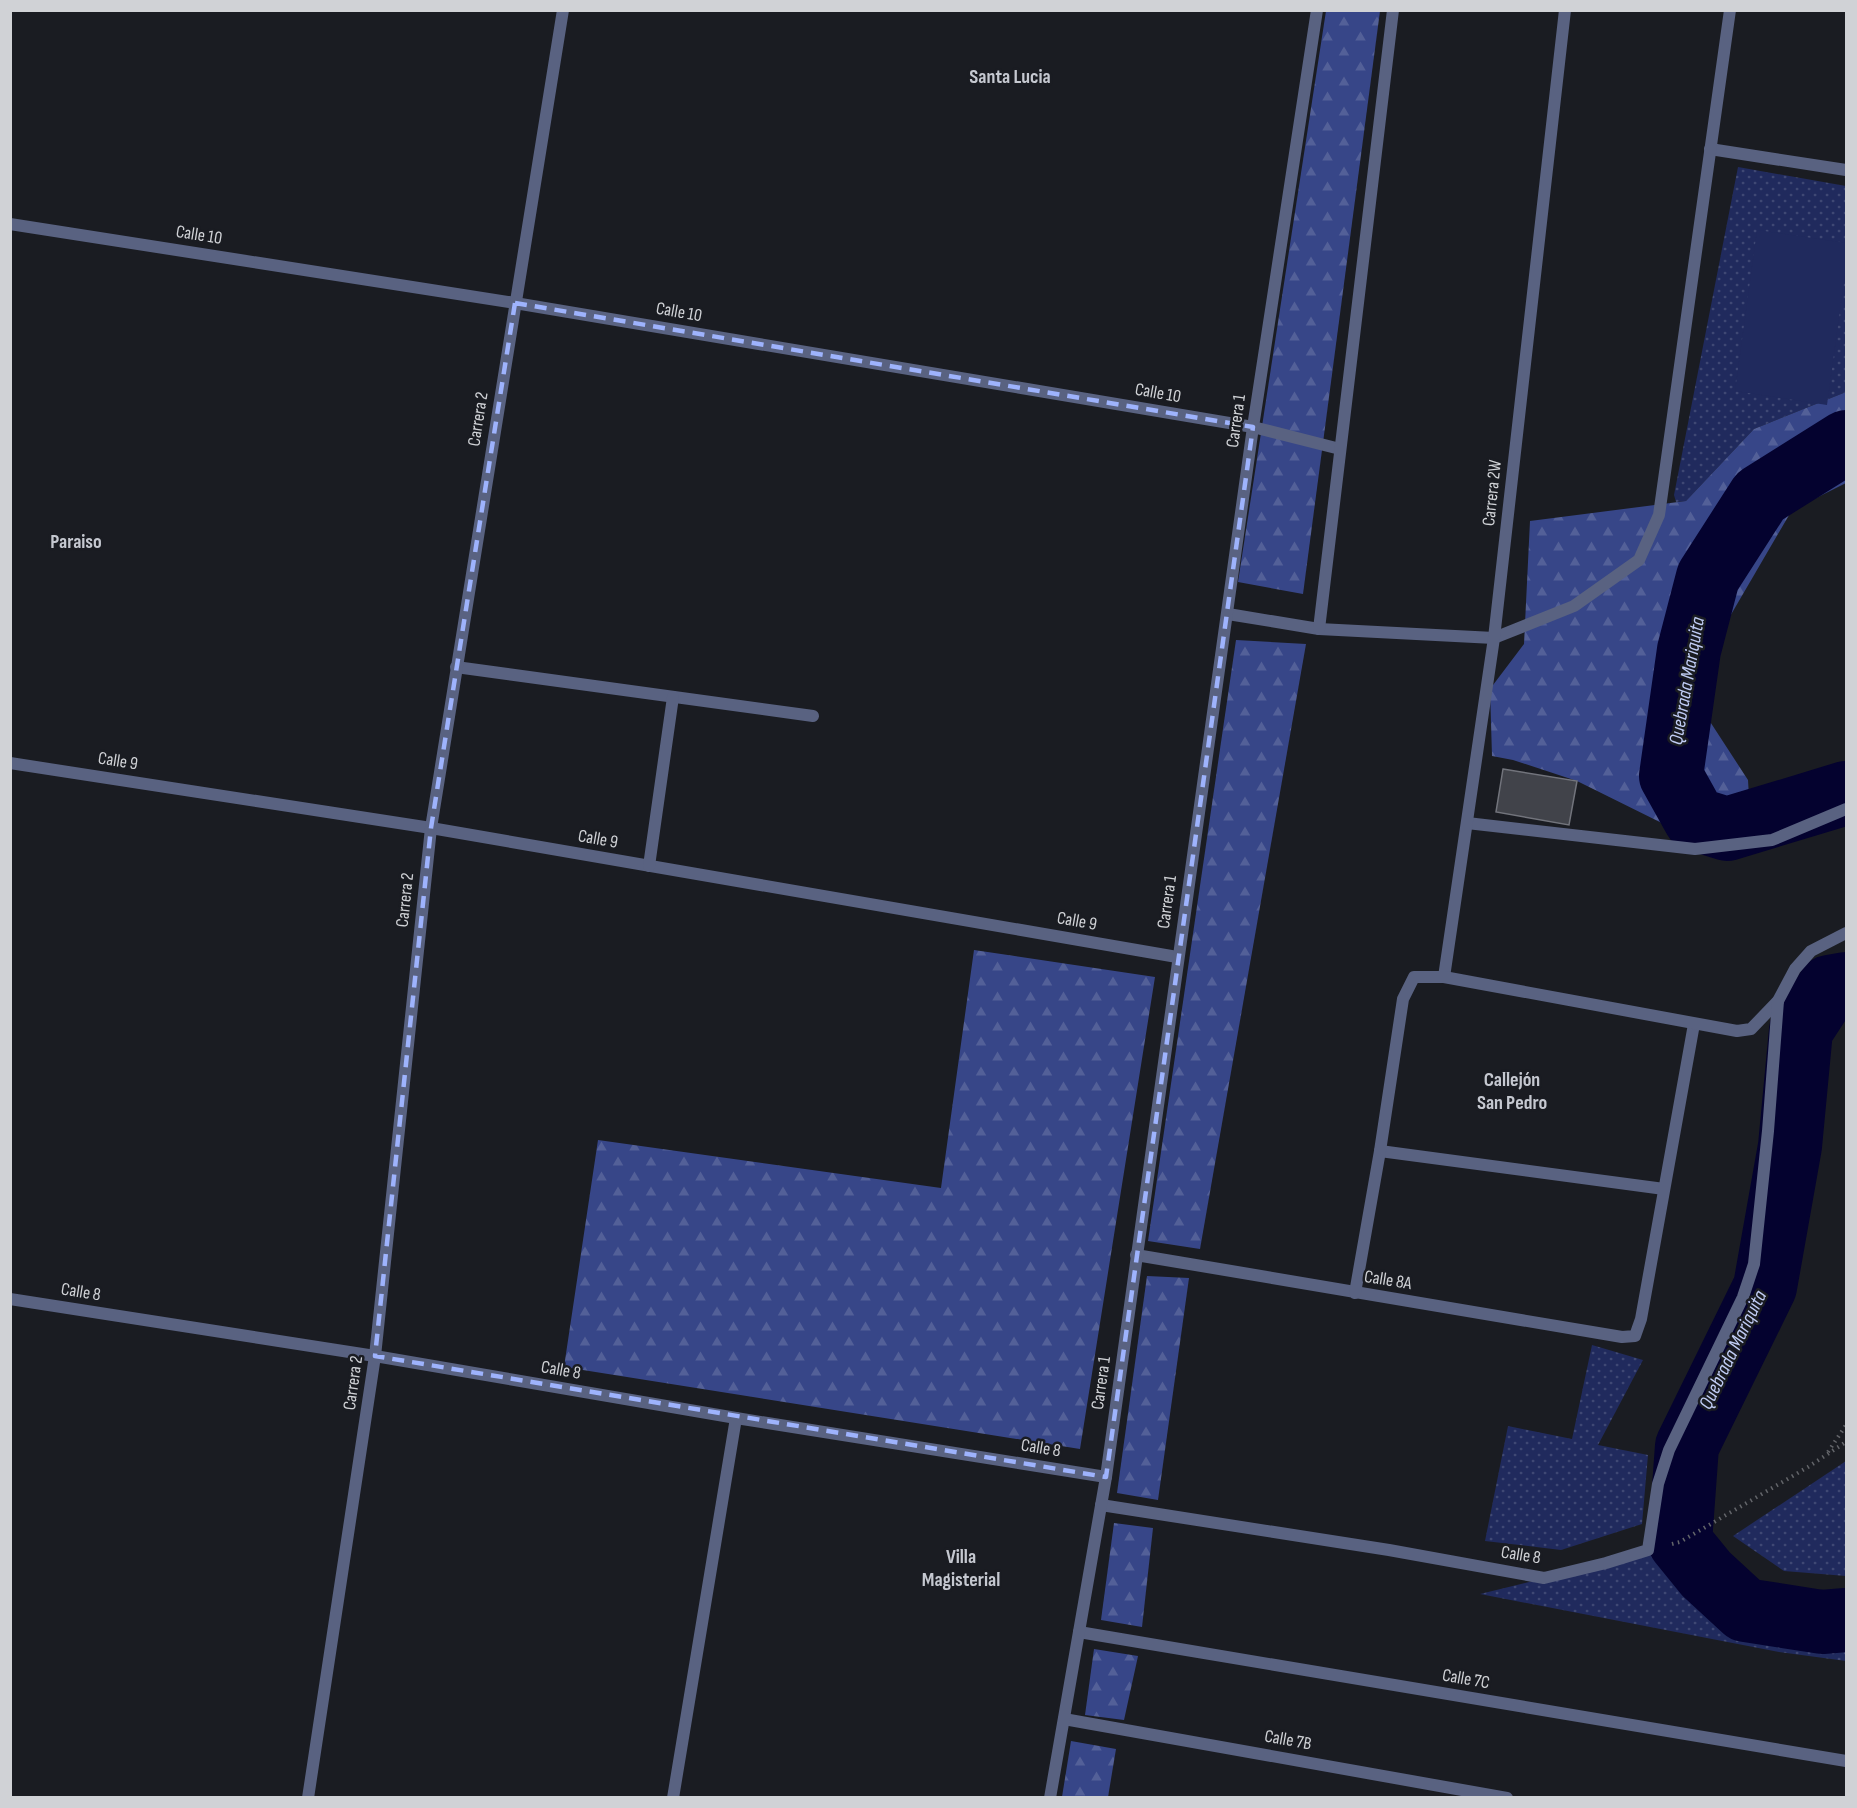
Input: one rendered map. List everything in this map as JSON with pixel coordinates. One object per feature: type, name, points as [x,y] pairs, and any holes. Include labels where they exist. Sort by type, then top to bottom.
[{"type":"street","name":"Carrera 2","points":[[308,1797],[375,1356],[431,828],[563,10]]},
{"type":"street","name":"Carrera 1","points":[[1050,1797],[1106,1477],[1253,427],[1317,10]]},
{"type":"street","points":[[1319,629],[1393,10]]},
{"type":"street","name":"Carrera 2W","points":[[1444,977],[1494,638],[1565,10]]},
{"type":"street","points":[[1227,614],[1319,629],[1494,638],[1574,606],[1639,560],[1659,515],[1730,10]]},
{"type":"street","points":[[1710,149],[1846,170]]},
{"type":"street","name":"Calle 10","points":[[10,224],[515,303],[1253,427],[1340,449]]},
{"type":"street","points":[[456,667],[813,716]]},
{"type":"street","points":[[649,866],[673,697]]},
{"type":"street","name":"Calle 9","points":[[10,763],[431,828],[1177,957]]},
{"type":"street","points":[[1467,823],[1695,849],[1772,840],[1846,809]]},
{"type":"street","points":[[1355,1293],[1403,999],[1414,977],[1444,977],[1694,1024],[1737,1030],[1751,1029],[1778,1001],[1795,969],[1812,951],[1846,933]]},
{"type":"street","points":[[1648,1550],[1658,1484],[1669,1450],[1743,1297],[1754,1264],[1768,1131],[1778,1001]]},
{"type":"street","points":[[1380,1151],[1664,1189],[1694,1024]]},
{"type":"street","name":"Calle 8A","points":[[1136,1255],[1622,1337],[1635,1336],[1641,1319],[1664,1189]]},
{"type":"street","name":"Calle 8","points":[[10,1299],[375,1356],[736,1418],[1106,1477]]},
{"type":"street","points":[[673,1797],[736,1418]]},
{"type":"street","name":"Calle 8","points":[[1101,1505],[1389,1550],[1544,1578],[1648,1550]]},
{"type":"street","name":"Calle 7C","points":[[1079,1632],[1846,1761]]},
{"type":"street","name":"Calle 7B","points":[[1064,1719],[1507,1797]]},
{"type":"path","points":[[1825,1455],[1846,1425]]},
{"type":"path","points":[[1648,1550],[1680,1542],[1846,1442]]},
{"type":"highlighted area","points":[[515,303],[1253,427],[1106,1477],[375,1356],[431,828]]},
{"type":"shaded area","points":[[1738,167],[1846,186],[1846,392],[1754,429],[1686,501],[1676,502],[1674,495]]},
{"type":"shaded area","points":[[1757,230],[1846,243],[1846,266],[1827,405],[1735,391]]},
{"type":"shaded area","points":[[1592,1345],[1643,1360],[1598,1445],[1648,1455],[1642,1524],[1561,1550],[1485,1541],[1508,1426],[1572,1439]]},
{"type":"shaded area","points":[[1846,1461],[1846,1576],[1784,1571],[1733,1536]]},
{"type":"shaded area","points":[[1648,1550],[1694,1598],[1739,1624],[1796,1634],[1846,1633],[1846,1661],[1779,1652],[1480,1594],[1606,1563]]},
{"type":"green space","points":[[1326,11],[1380,11],[1303,594],[1238,582]]},
{"type":"green space","points":[[1846,392],[1846,483],[1792,510],[1722,630],[1707,717],[1748,780],[1751,832],[1684,834],[1577,781],[1513,760],[1492,756],[1490,689],[1524,644],[1530,521],[1686,501],[1754,429]]},
{"type":"green space","points":[[1236,640],[1306,644],[1200,1249],[1148,1241]]},
{"type":"green space","points":[[974,950],[1155,977],[1080,1449],[564,1367],[598,1140],[941,1188]]},
{"type":"green space","points":[[1147,1276],[1189,1278],[1158,1500],[1117,1493]]},
{"type":"green space","points":[[1114,1523],[1153,1528],[1142,1627],[1101,1620]]},
{"type":"green space","points":[[1094,1649],[1138,1656],[1124,1720],[1085,1715]]},
{"type":"green space","points":[[1071,1741],[1116,1749],[1108,1797],[1062,1797]]},
{"type":"building","points":[[1503,769],[1577,781],[1569,825],[1496,812]]},
{"type":"waterway","name":"Quebrada Mariquita","points":[[1846,442],[1760,496],[1708,577],[1689,650],[1671,776],[1695,819],[1727,829],[1846,793]]},
{"type":"waterway","name":"Quebrada Mariquita","points":[[1846,984],[1829,987],[1801,1030],[1790,1146],[1765,1287],[1687,1446],[1680,1542],[1706,1574],[1745,1610],[1822,1622],[1846,1620]]},
{"type":"district","name":"Santa Lucia","points":[[1010,77]]},
{"type":"district","name":"Paraiso","points":[[76,542]]},
{"type":"district","name":"Callejón San Pedro","points":[[1512,1092]]},
{"type":"district","name":"Villa Magisterial","points":[[961,1568]]}]
